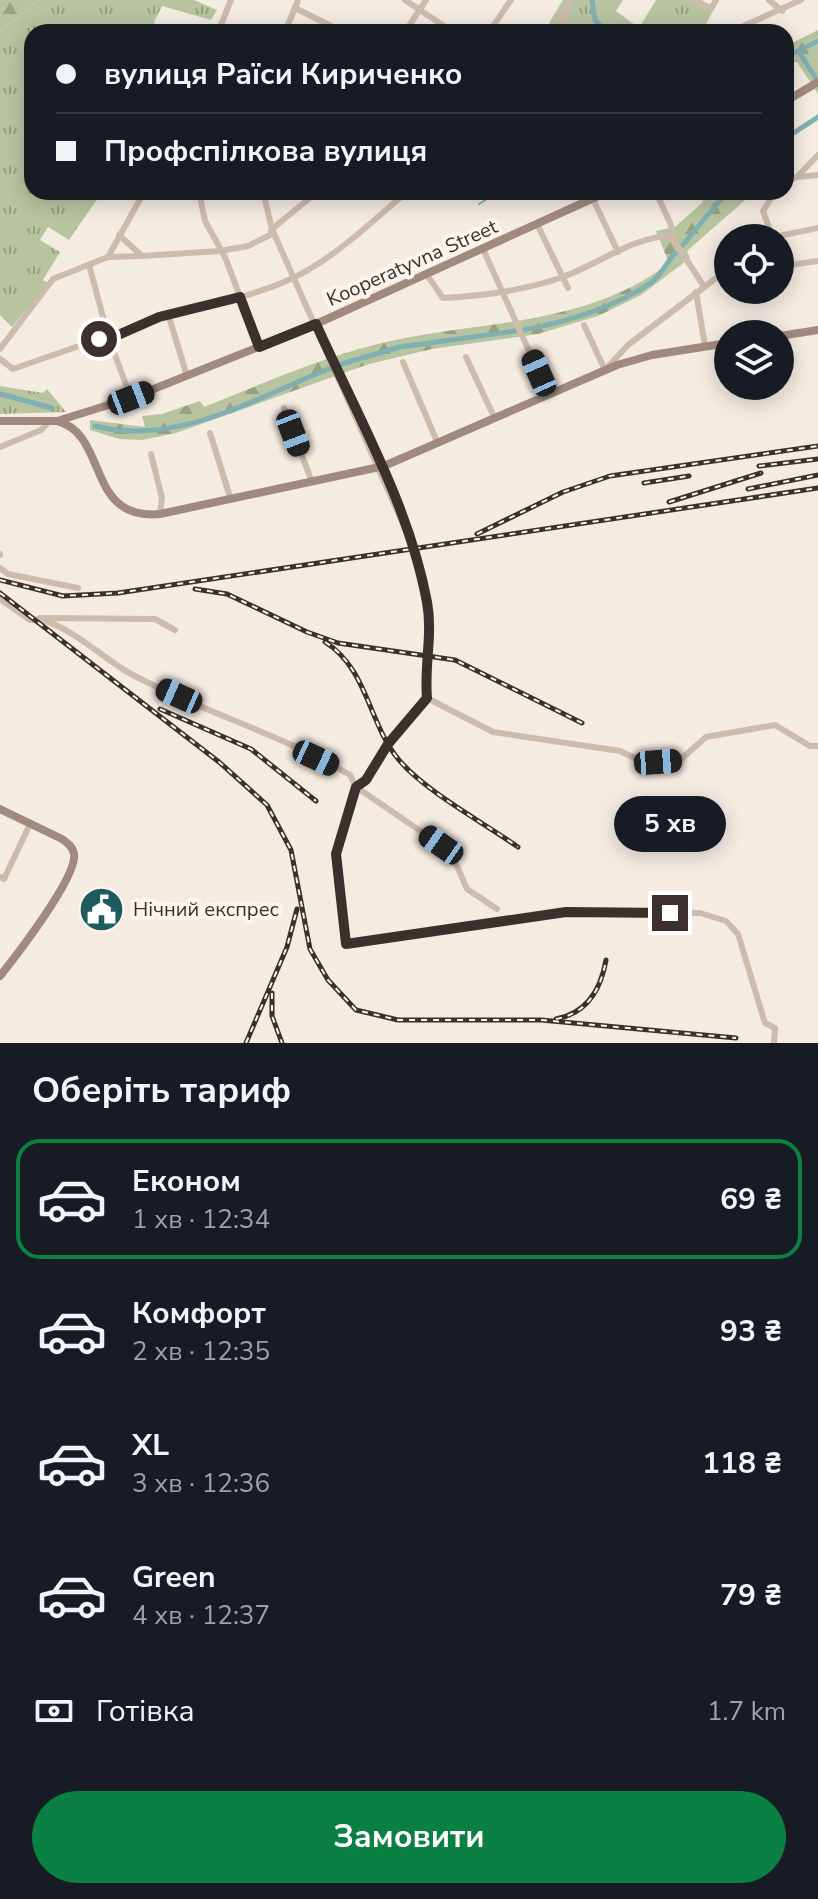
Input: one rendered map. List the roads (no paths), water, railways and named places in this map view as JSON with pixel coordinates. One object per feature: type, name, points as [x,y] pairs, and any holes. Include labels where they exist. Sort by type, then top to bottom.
[{"type":"street","points":[[221,24],[231,0]]},
{"type":"street","points":[[288,24],[298,0]]},
{"type":"street","points":[[405,0],[441,24]]},
{"type":"street","points":[[410,24],[426,0]]},
{"type":"street","points":[[494,24],[511,0]]},
{"type":"street","points":[[692,0],[711,9],[716,0]]},
{"type":"street","points":[[769,0],[782,11]]},
{"type":"street","points":[[750,24],[801,0]]},
{"type":"street","points":[[559,24],[569,1]]},
{"type":"street","points":[[295,8],[327,24]]},
{"type":"street","points":[[794,96],[818,82]]},
{"type":"street","points":[[797,177],[818,155]]},
{"type":"street","points":[[794,178],[818,175]]},
{"type":"street","points":[[108,257],[139,200]]},
{"type":"street","points":[[201,200],[205,221],[259,347]]},
{"type":"street","points":[[265,200],[272,229],[414,549],[431,630],[425,679],[427,698],[388,744],[366,780],[356,787],[336,854],[346,944],[566,912],[700,913],[726,921],[738,934],[765,1023],[775,1028],[774,1043]]},
{"type":"street","points":[[0,349],[53,279],[108,257],[220,251],[248,246],[270,235],[272,229],[307,200]]},
{"type":"street","points":[[0,359],[13,369],[99,339],[109,339],[137,325],[240,297],[294,278],[330,255],[397,200]]},
{"type":"street","name":"Kooperatyvna Street","points":[[0,421],[53,422],[131,398],[316,324],[591,200]]},
{"type":"street","points":[[593,200],[618,252]]},
{"type":"street","points":[[660,200],[671,225],[671,236],[703,285]]},
{"type":"street","points":[[767,224],[763,211],[770,200]]},
{"type":"street","points":[[537,224],[568,288]]},
{"type":"street","points":[[794,233],[818,228]]},
{"type":"street","points":[[119,235],[142,256]]},
{"type":"street","points":[[427,275],[443,298],[504,294],[563,278],[618,252],[660,236],[671,236]]},
{"type":"street","points":[[483,249],[549,395]]},
{"type":"street","points":[[794,264],[818,261]]},
{"type":"street","points":[[89,265],[109,339],[131,398]]},
{"type":"street","points":[[605,370],[628,345],[714,278]]},
{"type":"street","points":[[696,292],[705,346]]},
{"type":"street","points":[[169,317],[187,376]]},
{"type":"street","points":[[584,325],[605,370]]},
{"type":"street","points":[[794,334],[818,330]]},
{"type":"street","points":[[79,416],[77,431],[113,500],[131,512],[160,514],[380,467],[605,370],[652,355],[714,345]]},
{"type":"street","points":[[466,357],[495,419]]},
{"type":"street","points":[[403,362],[438,444]]},
{"type":"street","points":[[284,408],[312,482]]},
{"type":"street","points":[[0,447],[53,422],[77,431]]},
{"type":"street","points":[[210,433],[231,500]]},
{"type":"street","points":[[151,454],[162,498],[160,514]]},
{"type":"street","points":[[0,568],[8,574],[78,588]]},
{"type":"street","points":[[0,599],[30,620],[155,619],[175,630]]},
{"type":"street","points":[[37,618],[62,628],[131,674],[350,775],[356,787],[441,845],[457,866],[467,889],[497,909]]},
{"type":"street","points":[[427,698],[493,732],[620,751],[645,763],[679,761],[706,737],[775,725],[810,746],[818,746]]},
{"type":"street","points":[[0,809],[62,839],[70,845],[74,856],[72,867],[47,911],[0,976]]},
{"type":"street","points":[[2,878],[30,824]]},
{"type":"waterway","points":[[592,0],[595,20],[599,24]]},
{"type":"waterway","points":[[794,53],[818,41]]},
{"type":"waterway","points":[[799,52],[815,77]]},
{"type":"waterway","points":[[794,133],[818,117]]},
{"type":"waterway","points":[[479,204],[485,200]]},
{"type":"waterway","points":[[682,246],[720,200]]},
{"type":"waterway","points":[[523,330],[573,318],[638,291],[658,276],[675,253]]},
{"type":"waterway","points":[[338,365],[400,347],[515,331]]},
{"type":"waterway","points":[[95,426],[126,431],[186,425],[245,405],[331,368]]},
{"type":"waterway","points":[[0,394],[52,408]]},
{"type":"railway","points":[[477,534],[563,492],[610,476],[818,446]]},
{"type":"railway","points":[[759,466],[818,459]]},
{"type":"railway","points":[[669,502],[761,473]]},
{"type":"railway","points":[[748,489],[818,475]]},
{"type":"railway","points":[[644,483],[689,476]]},
{"type":"railway","points":[[0,580],[63,596],[118,593],[818,488]]},
{"type":"railway","points":[[195,589],[227,594],[307,632],[338,643],[455,660],[582,723]]},
{"type":"railway","points":[[0,593],[219,762],[267,805],[291,850],[310,949],[328,980],[356,1010],[398,1020],[541,1020],[736,1038]]},
{"type":"railway","points":[[325,642],[350,667],[380,730],[410,772],[518,847]]},
{"type":"railway","points":[[160,709],[251,749],[316,801]]},
{"type":"railway","points":[[246,1043],[287,947],[297,909]]},
{"type":"railway","points":[[556,1019],[577,1011],[591,998],[601,981],[606,960]]},
{"type":"railway","points":[[272,993],[272,1016],[282,1043]]},
{"type":"place","name":"Нічний експрес","points":[[102,909]]}]
